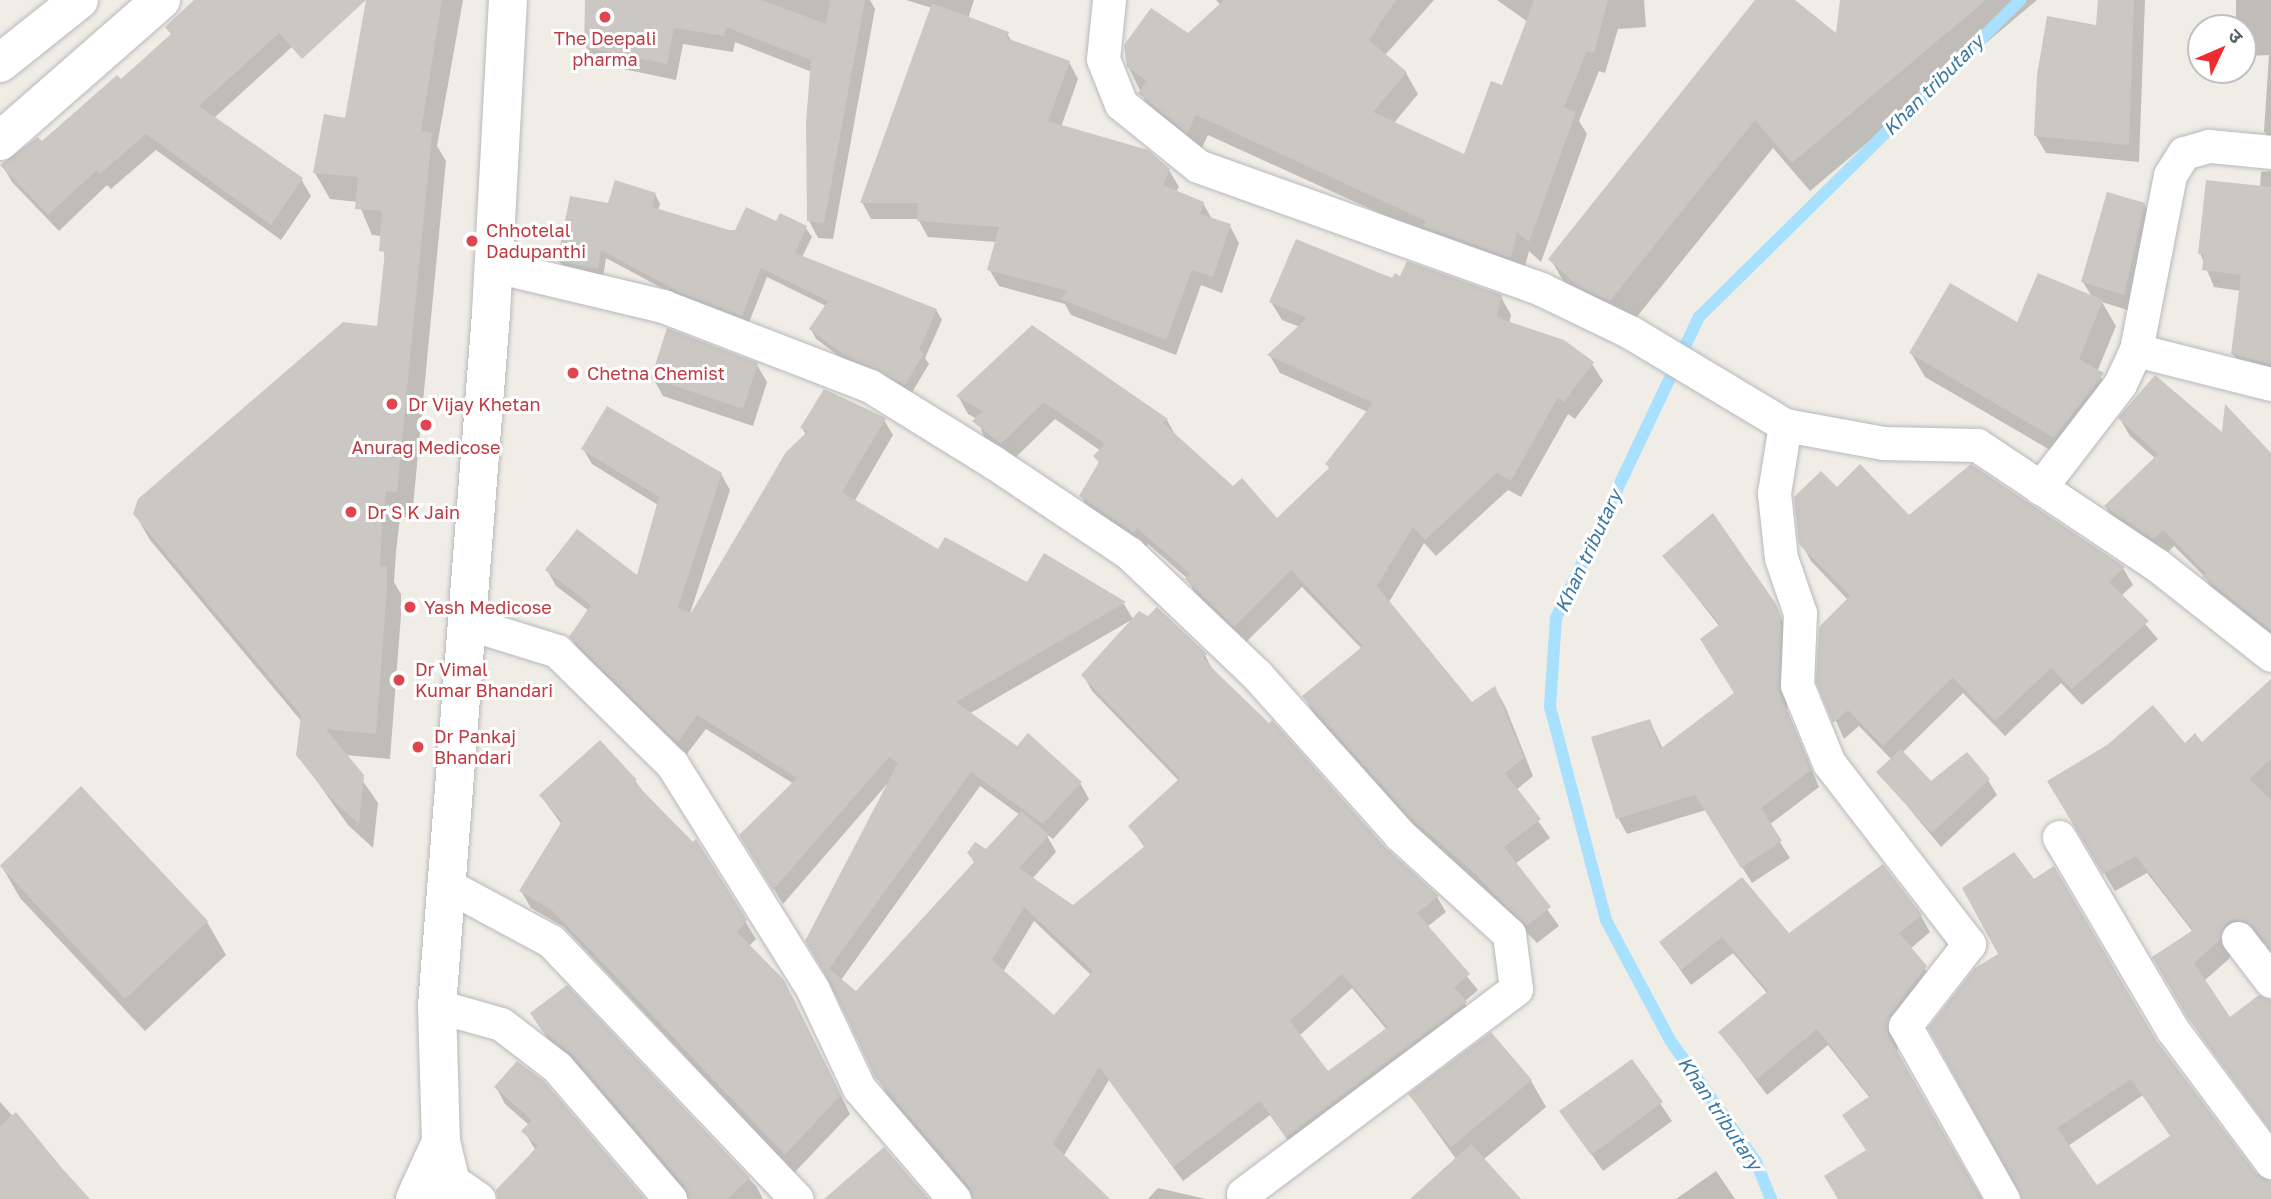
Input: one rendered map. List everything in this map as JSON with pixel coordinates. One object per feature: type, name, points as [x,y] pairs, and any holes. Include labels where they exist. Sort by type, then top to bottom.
[{"type":"street","points":[[0,63],[79,0]]},
{"type":"street","points":[[0,141],[161,0]]},
{"type":"street","points":[[461,1192],[441,1142],[437,1006],[467,623],[508,0]]},
{"type":"street","points":[[1109,0],[1103,59],[1121,104],[1198,166],[1541,289],[1630,332],[1785,425],[1883,443],[1977,446],[2157,565],[2271,655]]},
{"type":"street","points":[[2040,488],[2120,384],[2136,350],[2170,175],[2184,153],[2209,146],[2271,152]]},
{"type":"street","points":[[491,265],[663,306],[870,386],[993,462],[1129,553],[1257,675],[1399,834],[1509,934],[1516,989],[1243,1194],[1247,1199]]},
{"type":"street","points":[[2136,350],[2271,384]]},
{"type":"street","points":[[1785,425],[1774,492],[1781,558],[1800,613],[1797,685],[1829,763],[1969,944],[1905,1026],[2003,1199]]},
{"type":"street","points":[[467,623],[557,651],[671,764],[813,990],[859,1088],[954,1199]]},
{"type":"street","points":[[2059,837],[2172,1029],[2271,1163]]},
{"type":"street","points":[[447,885],[551,941],[797,1199]]},
{"type":"street","points":[[2238,938],[2271,981]]},
{"type":"street","points":[[437,1006],[501,1024],[557,1067],[670,1199]]},
{"type":"street","points":[[415,1199],[441,1142]]},
{"type":"building","points":[[194,0],[366,0],[302,59],[279,33],[199,106],[303,178],[271,225],[146,134],[100,174],[97,170],[48,215],[0,165],[38,137],[42,141],[117,75],[121,79],[171,34],[165,27]]},
{"type":"building","points":[[366,0],[442,0],[421,131],[432,133],[397,492],[386,491],[382,524],[380,566],[387,566],[387,588],[376,734],[326,729],[364,775],[359,824],[331,799],[296,755],[301,715],[133,514],[138,499],[343,322],[377,326],[385,252],[379,251],[382,211],[355,209],[358,177],[313,173],[324,114],[345,118]]},
{"type":"building","points":[[585,0],[761,0],[826,24],[830,0],[865,0],[824,223],[807,221],[806,122],[811,60],[726,27],[724,36],[674,28],[667,64],[584,47]]},
{"type":"building","points":[[1224,0],[1396,0],[1369,40],[1407,72],[1373,112],[1464,154],[1491,81],[1502,85],[1534,0],[1608,0],[1594,53],[1587,51],[1564,107],[1576,112],[1529,242],[1517,232],[1511,258],[1423,226],[1426,221],[1196,115],[1187,133],[1138,93],[1147,81],[1127,67],[1124,45],[1151,8],[1188,33]]},
{"type":"building","points":[[1755,0],[1795,0],[1836,33],[1840,0],[1986,0],[1792,163],[1755,120],[1610,301],[1578,286],[1548,259]]},
{"type":"building","points":[[2098,0],[2134,0],[2129,145],[2034,136],[2037,75],[2047,16],[2096,25]]},
{"type":"building","points":[[932,3],[1009,32],[1006,38],[1070,61],[1048,121],[1148,150],[1170,169],[1163,185],[1204,202],[1200,214],[1231,224],[1213,277],[1192,270],[1166,340],[1060,299],[1068,291],[987,270],[999,227],[917,221],[918,203],[860,203]]},
{"type":"building","points":[[615,180],[656,193],[652,207],[729,230],[735,230],[746,207],[776,221],[780,213],[807,226],[795,253],[937,309],[919,350],[924,353],[905,385],[844,355],[809,329],[828,301],[761,268],[742,316],[679,292],[601,250],[598,269],[557,261],[570,196],[608,203]]},
{"type":"building","points":[[2206,180],[2271,187],[2271,364],[2231,354],[2241,275],[2202,270],[2204,254],[2198,254]]},
{"type":"building","points":[[2107,192],[2145,203],[2124,295],[2081,282]]},
{"type":"building","points":[[1296,239],[1392,278],[1395,273],[1400,276],[1407,261],[1502,295],[1497,316],[1501,319],[1564,340],[1594,362],[1564,402],[1558,397],[1511,481],[1497,473],[1425,540],[1413,527],[1377,586],[1472,702],[1495,686],[1524,758],[1505,773],[1541,819],[1504,847],[1551,907],[1526,926],[1472,871],[1413,820],[1302,696],[1363,646],[1291,570],[1234,627],[1185,579],[1190,574],[1137,528],[1134,533],[1079,496],[1099,462],[1093,456],[1105,444],[1044,402],[1001,444],[972,421],[983,411],[956,396],[1032,325],[1168,419],[1163,423],[1233,486],[1242,478],[1277,518],[1330,467],[1325,464],[1373,403],[1267,355],[1307,318],[1269,302]]},
{"type":"building","points":[[2038,273],[2103,300],[2079,359],[2104,373],[2054,438],[1909,353],[1950,283],[2017,322]]},
{"type":"building","points":[[667,328],[758,363],[743,409],[651,378]]},
{"type":"building","points":[[2155,375],[2222,432],[2225,404],[2271,453],[2271,630],[2202,576],[2206,573],[2163,530],[2153,539],[2104,506],[2158,454],[2118,418]]},
{"type":"building","points":[[824,389],[886,418],[842,492],[938,549],[945,537],[1027,582],[1044,553],[1126,602],[956,702],[1017,746],[1028,733],[1082,782],[1043,824],[971,772],[829,969],[856,991],[975,861],[967,853],[975,842],[986,849],[1021,811],[1049,835],[1019,868],[1073,905],[1145,846],[1128,826],[1180,778],[1081,675],[1139,611],[1148,616],[1157,607],[1207,654],[1203,657],[1215,671],[1269,723],[1272,720],[1385,847],[1439,896],[1417,913],[1470,974],[1454,987],[1467,1002],[1286,1137],[1260,1101],[1173,1167],[1099,1067],[1053,1144],[1110,1199],[973,1199],[969,1186],[875,1077],[830,982],[805,941],[898,763],[889,757],[773,890],[739,835],[797,778],[697,715],[678,742],[675,740],[569,637],[591,605],[545,570],[577,529],[637,575],[659,497],[581,449],[607,406],[722,473],[678,607],[691,613],[786,452],[808,431],[800,428]],"holes":[[[1024,907],[1093,971],[1054,1015],[992,960]],[[1342,974],[1388,1027],[1328,1071],[1290,1021]]]},
{"type":"building","points":[[1860,464],[1909,515],[1971,464],[2125,567],[2109,582],[2149,621],[2072,689],[2051,668],[1995,721],[1953,677],[1883,746],[1848,710],[1833,723],[1816,682],[1819,627],[1850,596],[1799,544],[1794,497],[1821,471],[1837,487]]},
{"type":"building","points":[[1713,513],[1776,604],[1781,616],[1779,692],[1811,770],[1761,808],[1782,841],[1741,868],[1695,795],[1616,819],[1591,737],[1650,719],[1660,749],[1734,693],[1700,639],[1720,624],[1662,556]]},
{"type":"building","points":[[2271,679],[2271,759],[2249,779],[2271,800],[2271,949],[2253,926],[2235,919],[2226,923],[2219,941],[2194,963],[2230,1017],[2259,995],[2271,1000],[2271,1130],[2188,1018],[2152,957],[2193,930],[2136,856],[2103,874],[2047,781],[2107,745],[2153,705],[2185,743],[2195,733],[2202,742]]},
{"type":"building","points":[[600,740],[637,780],[634,782],[693,842],[696,839],[747,920],[737,932],[784,980],[841,1095],[785,1155],[552,910],[519,891],[562,821],[539,795]]},
{"type":"building","points":[[1901,749],[1931,781],[1967,752],[1990,779],[1932,833],[1876,772]]},
{"type":"building","points":[[81,786],[208,921],[125,999],[0,866]]},
{"type":"building","points":[[2014,852],[2034,879],[2054,866],[2156,1040],[2256,1173],[2271,1181],[2271,1199],[2022,1199],[1928,1028],[1975,968],[1998,954],[1962,888]],"holes":[[[2131,1079],[2170,1136],[2097,1185],[2057,1128]]]},
{"type":"building","points":[[1883,864],[1922,915],[1899,933],[1927,966],[1889,1015],[1888,1035],[1981,1199],[1838,1199],[1824,1176],[1866,1150],[1842,1115],[1870,1096],[1817,1029],[1757,1079],[1718,1032],[1768,991],[1722,937],[1681,970],[1659,942],[1742,877],[1789,933]]},
{"type":"building","points":[[567,985],[750,1178],[727,1199],[689,1199],[685,1186],[572,1054],[543,1032],[530,1013]]},
{"type":"building","points":[[1491,1032],[1532,1080],[1451,1147],[1408,1094]]},
{"type":"building","points":[[1632,1059],[1663,1102],[1591,1155],[1559,1111]]},
{"type":"building","points":[[517,1061],[544,1081],[645,1199],[498,1199],[496,1190],[538,1146],[521,1131],[532,1120],[494,1087]]},
{"type":"building","points":[[16,1112],[90,1199],[0,1199],[0,1126]]},
{"type":"building","points":[[1471,1144],[1521,1199],[1410,1199]]},
{"type":"building","points":[[884,1147],[929,1199],[824,1199]]},
{"type":"waterway","name":"Khan tributary","points":[[1771,1199],[1756,1162],[1670,1040],[1606,920],[1550,706],[1556,618],[1699,317],[2020,0]]},
{"type":"place","name":"The Deepali pharma","points":[[605,17]]},
{"type":"place","name":"Chhotelal Dadupanthi","points":[[472,241]]},
{"type":"place","name":"Chetna Chemist","points":[[573,373]]},
{"type":"place","name":"Dr Vijay Khetan","points":[[392,404]]},
{"type":"place","name":"Anurag Medicose","points":[[426,425]]},
{"type":"place","name":"Dr S K Jain","points":[[351,512]]},
{"type":"place","name":"Yash Medicose","points":[[410,607]]},
{"type":"place","name":"Dr Vimal Kumar Bhandari","points":[[399,680]]},
{"type":"place","name":"Dr Pankaj Bhandari","points":[[418,747]]}]
